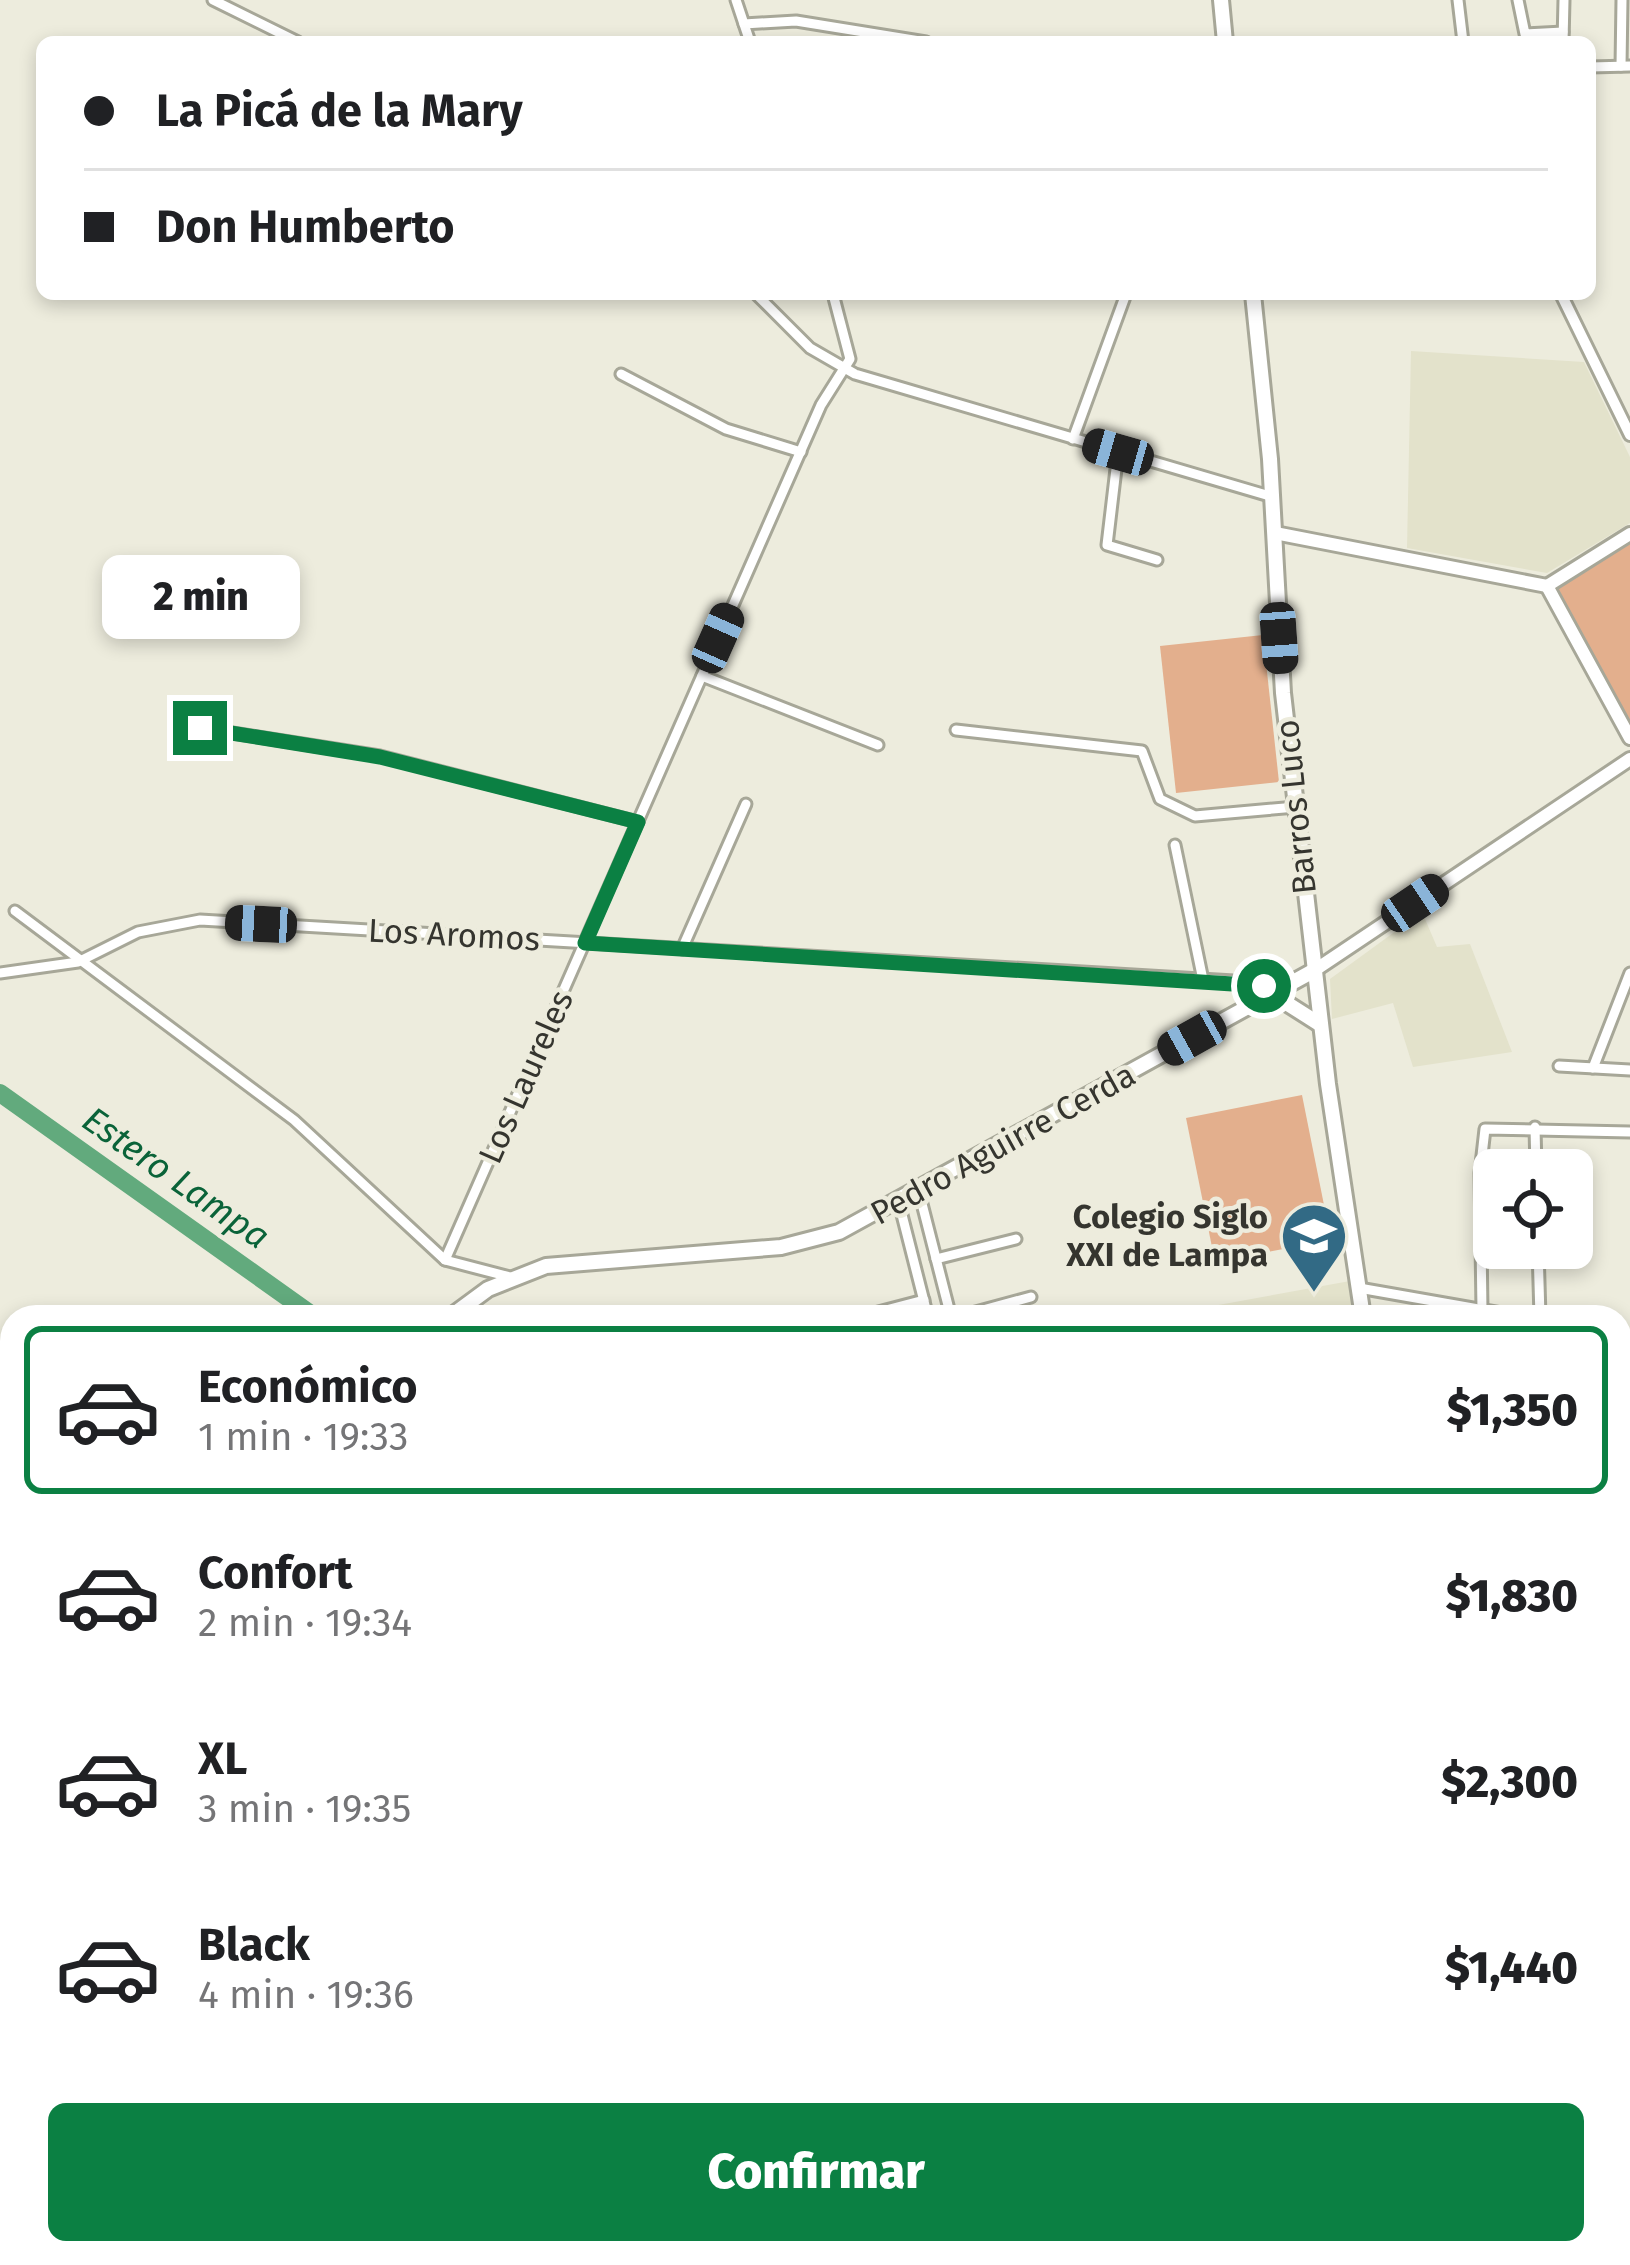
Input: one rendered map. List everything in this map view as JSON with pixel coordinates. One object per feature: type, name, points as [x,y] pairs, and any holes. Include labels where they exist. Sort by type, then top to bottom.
[{"type":"main road","points":[[1221,0],[1224,36]]},
{"type":"main road","name":"Barros Luco","points":[[1254,300],[1296,807],[1362,1305]]},
{"type":"main road","points":[[1275,533],[1547,586],[1630,534]]},
{"type":"main road","points":[[1547,586],[1630,738]]},
{"type":"main road","name":"Pedro Aguirre Cerda","points":[[510,1277],[556,1264],[798,1244],[859,1225],[1315,970],[1630,758]]},
{"type":"main road","points":[[1272,994],[1322,1025]]},
{"type":"main road","points":[[468,1305],[510,1277]]},
{"type":"street","points":[[214,0],[275,36]]},
{"type":"street","points":[[736,0],[749,36]]},
{"type":"street","points":[[1458,0],[1461,36]]},
{"type":"street","points":[[1518,0],[1525,34],[1550,36]]},
{"type":"street","points":[[1563,36],[1564,0]]},
{"type":"street","points":[[1596,67],[1626,66],[1622,0]]},
{"type":"street","points":[[748,23],[796,21],[889,36]]},
{"type":"street","points":[[763,300],[810,348],[846,371],[1273,497]]},
{"type":"street","points":[[834,300],[850,347],[846,371]]},
{"type":"street","points":[[1072,439],[1124,300]]},
{"type":"street","points":[[1564,300],[1630,435]]},
{"type":"street","name":"Los Laureles","points":[[445,1260],[638,822],[707,678],[821,405],[846,371]]},
{"type":"street","points":[[621,374],[726,429],[801,452]]},
{"type":"street","points":[[1118,452],[1107,544],[1157,560]]},
{"type":"street","points":[[707,678],[878,746]]},
{"type":"street","points":[[200,728],[380,757],[638,822]]},
{"type":"street","points":[[956,730],[1142,751],[1160,800],[1190,816],[1296,807]]},
{"type":"street","points":[[682,949],[746,804]]},
{"type":"street","points":[[1175,845],[1204,980]]},
{"type":"street","points":[[15,911],[294,1120],[445,1260],[510,1277]]},
{"type":"street","name":"Los Aromos","points":[[0,973],[78,962],[138,932],[200,920],[1256,982],[1272,994]]},
{"type":"street","points":[[1593,1068],[1630,973]]},
{"type":"street","points":[[1559,1066],[1630,1070]]},
{"type":"street","points":[[1535,1127],[1536,1149]]},
{"type":"street","points":[[1482,1305],[1480,1173],[1485,1129],[1630,1132]]},
{"type":"street","points":[[919,1192],[950,1305]]},
{"type":"street","points":[[899,1203],[925,1305]]},
{"type":"street","points":[[912,1254],[1016,1239]]},
{"type":"street","points":[[1539,1269],[1540,1305]]},
{"type":"street","points":[[1359,1288],[1454,1305]]},
{"type":"street","points":[[1000,1305],[1031,1297]]},
{"type":"street","points":[[905,1305],[924,1300]]},
{"type":"shaded area","points":[[1411,351],[1584,362],[1630,457],[1630,523],[1547,573],[1407,548]]},
{"type":"shaded area","points":[[1630,539],[1630,727],[1556,592],[1557,584]]},
{"type":"shaded area","points":[[1263,635],[1279,782],[1176,793],[1160,646]]},
{"type":"shaded area","points":[[1422,912],[1437,947],[1470,944],[1512,1052],[1413,1067],[1393,1003],[1332,1019],[1330,979]]},
{"type":"shaded area","points":[[1302,1095],[1331,1240],[1215,1262],[1186,1118]]},
{"type":"shaded area","points":[[1350,1281],[1353,1305],[1218,1305]]},
{"type":"waterway","name":"Estero Lampa","points":[[0,1093],[298,1305]]},
{"type":"place","name":"Colegio Siglo XXI de Lampa","points":[[1314,1295]]},
{"type":"route","points":[[200,728],[380,757],[638,822],[585,943],[1264,986]]}]
